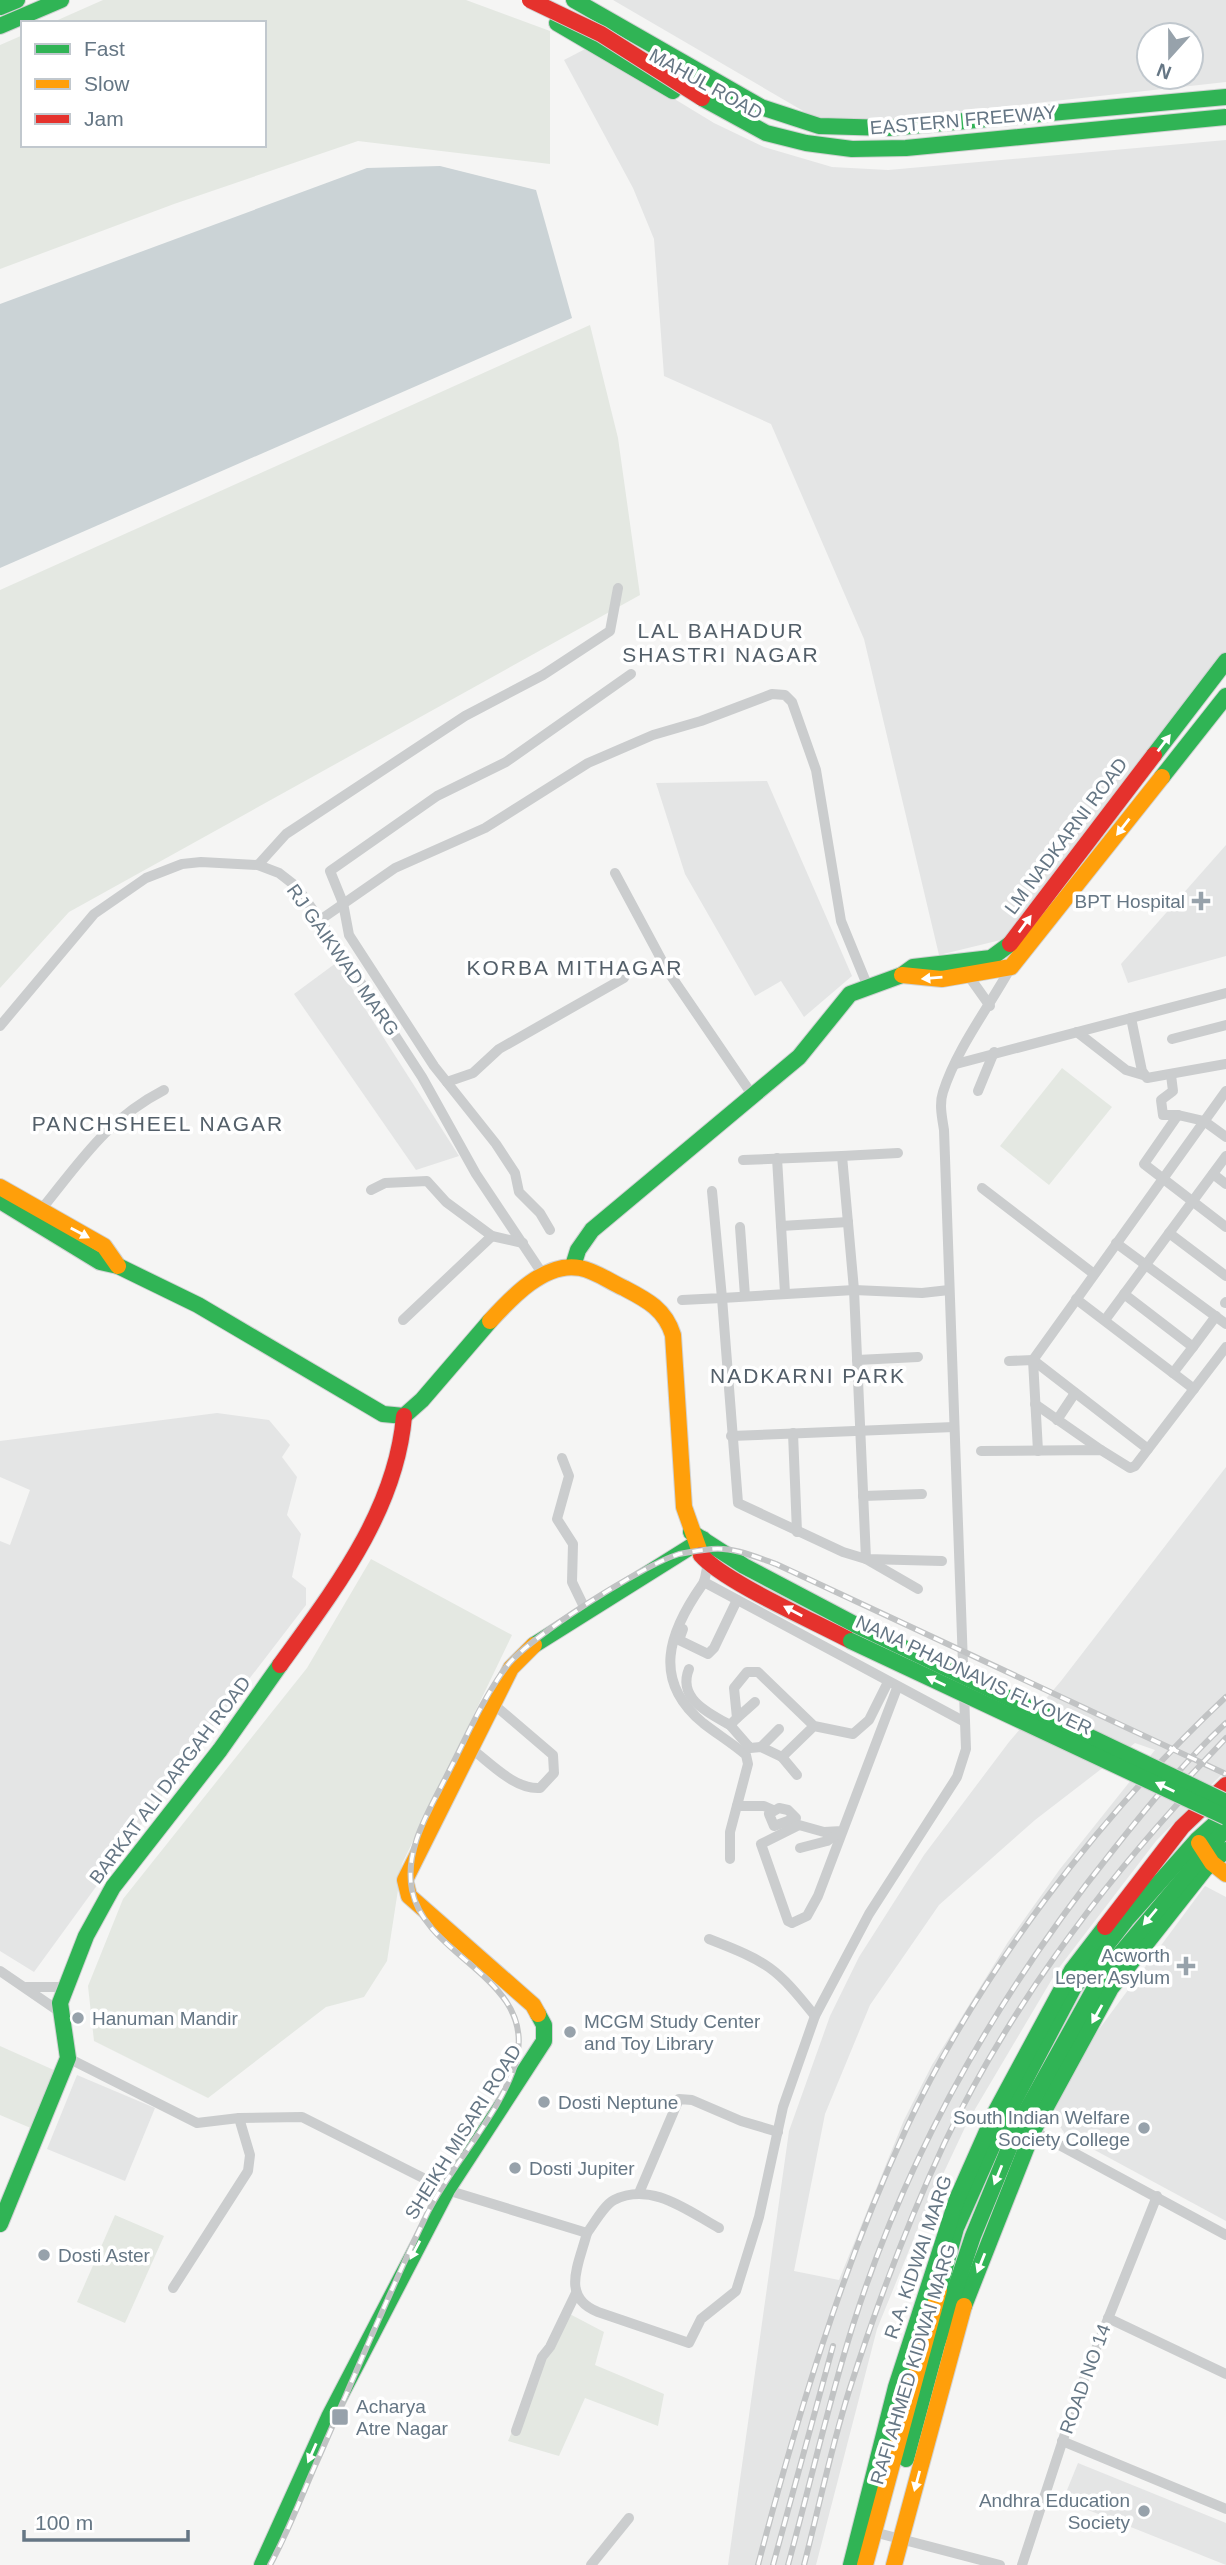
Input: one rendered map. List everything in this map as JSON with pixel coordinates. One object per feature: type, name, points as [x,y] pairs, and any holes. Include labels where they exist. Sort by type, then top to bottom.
[{"type":"main road","points":[[0,7],[17,0]]},
{"type":"main road","points":[[0,18],[47,0]]},
{"type":"main road","points":[[0,26],[61,0]]},
{"type":"main road","name":"MAHUL ROAD","points":[[515,0],[719,121],[764,141],[809,152],[868,159],[936,155],[1226,124]]},
{"type":"main road","name":"EASTERN FREEWAY","points":[[530,0],[601,34],[729,116],[765,133],[806,143],[852,149],[906,148],[1226,117]]},
{"type":"main road","name":"EASTERN FREEWAY","points":[[557,0],[699,85],[774,120],[814,132],[904,136],[1226,104]]},
{"type":"main road","name":"MAHUL ROAD","points":[[574,0],[722,86],[775,112],[819,126],[889,128],[1226,97]]},
{"type":"main road","points":[[601,49],[614,22]]},
{"type":"main road","points":[[764,141],[775,112]]},
{"type":"main road","name":"LM NADKARNI ROAD","points":[[1011,967],[1050,903],[1226,661]]},
{"type":"main road","name":"LM NADKARNI ROAD","points":[[998,956],[1050,903],[1226,696]]},
{"type":"main road","points":[[573,1266],[578,1250],[592,1230],[799,1057],[850,994],[902,975],[913,967],[998,956]]},
{"type":"main road","points":[[902,975],[915,980],[968,975],[1011,967]]},
{"type":"main road","points":[[0,1187],[104,1246],[118,1266]]},
{"type":"main road","points":[[0,1201],[100,1262],[118,1266],[198,1305],[383,1414],[404,1416],[423,1402],[483,1327],[542,1273],[573,1266],[657,1305],[670,1320],[684,1507],[708,1563]]},
{"type":"main road","name":"BARKAT ALI DARGAH ROAD","points":[[68,2058],[60,2003],[86,1936],[113,1887],[265,1689],[343,1577],[368,1536],[402,1441],[404,1416]]},
{"type":"main road","name":"NANA PHADNAVIS FLYOVER","points":[[696,1538],[721,1551],[740,1573],[851,1641],[1226,1815]]},
{"type":"main road","name":"SHEIKH MISARI ROAD","points":[[262,2565],[329,2417],[447,2190],[544,2041],[544,2025],[533,2005],[409,1896],[405,1880],[410,1865],[491,1702],[511,1668],[528,1648],[696,1538]]},
{"type":"main road","name":"NANA PHADNAVIS FLYOVER","points":[[708,1563],[740,1573],[856,1625],[1226,1802]]},
{"type":"main road","points":[[894,2565],[1013,2120],[1072,1970],[1182,1827],[1226,1785]]},
{"type":"main road","points":[[1013,2120],[1111,1988],[1205,1851],[1226,1815]]},
{"type":"main road","points":[[1182,1827],[1226,1874]]},
{"type":"main road","points":[[865,2565],[956,2228],[1013,2120],[1074,1987],[1126,1920],[1205,1851],[1226,1828]]},
{"type":"main road","points":[[1205,1851],[1226,1850]]},
{"type":"main road","points":[[0,2224],[68,2058]]},
{"type":"main road","points":[[851,2565],[873,2532]]},
{"type":"main road","points":[[873,2532],[877,2565]]},
{"type":"street","points":[[258,865],[286,834],[465,716],[543,675],[610,631],[618,588]]},
{"type":"street","points":[[550,1230],[540,1213],[519,1192],[515,1173],[496,1144],[447,1082],[349,935],[343,903],[330,871],[437,796],[506,762],[631,674]]},
{"type":"street","points":[[320,920],[394,868],[485,828],[587,763],[680,725],[701,722],[772,694],[792,702],[816,770],[841,921],[868,987]]},
{"type":"street","name":"RJ GAIKWAD MARG","points":[[0,1026],[94,914],[146,878],[182,864],[258,865],[279,873],[297,887],[320,920],[422,1077],[476,1174],[542,1273]]},
{"type":"street","points":[[615,873],[667,970],[753,1097]]},
{"type":"street","points":[[576,2293],[586,2307],[689,2343],[701,2319],[736,2291],[759,2217],[783,2107],[815,2017],[869,1914],[957,1777],[966,1749],[944,1130],[941,1113],[942,1094],[956,1063],[1011,967],[998,956]]},
{"type":"street","points":[[968,975],[990,1006]]},
{"type":"street","points":[[447,1082],[472,1073],[499,1049],[624,978]]},
{"type":"street","points":[[956,1063],[1226,993]]},
{"type":"street","points":[[1131,1018],[1143,1075]]},
{"type":"street","points":[[1172,1039],[1226,1025]]},
{"type":"street","points":[[1077,1032],[1126,1070],[1154,1079],[1226,1064]]},
{"type":"street","points":[[978,1091],[994,1052]]},
{"type":"street","points":[[1171,1075],[1173,1091],[1161,1100],[1163,1115],[1178,1115],[1204,1121],[1226,1137]]},
{"type":"street","points":[[40,1211],[114,1122],[135,1106],[164,1090]]},
{"type":"street","points":[[1038,1451],[1032,1360],[1226,1091]]},
{"type":"street","points":[[1178,1115],[1144,1164],[1226,1227]]},
{"type":"street","points":[[743,1160],[898,1153]]},
{"type":"street","points":[[842,1156],[853,1290],[866,1559]]},
{"type":"street","points":[[1105,1320],[1226,1156]]},
{"type":"street","points":[[778,1158],[785,1293]]},
{"type":"street","points":[[1213,1174],[1226,1184]]},
{"type":"street","points":[[371,1190],[385,1183],[428,1181],[446,1202],[492,1236],[523,1243]]},
{"type":"street","points":[[982,1188],[1094,1274]]},
{"type":"street","points":[[712,1191],[738,1503],[797,1532],[866,1559],[918,1589]]},
{"type":"street","points":[[781,1226],[848,1222]]},
{"type":"street","points":[[740,1227],[745,1296]]},
{"type":"street","points":[[1169,1233],[1226,1276]]},
{"type":"street","points":[[403,1320],[492,1236]]},
{"type":"street","points":[[1116,1243],[1226,1324]]},
{"type":"street","points":[[682,1300],[853,1290],[922,1293],[950,1290]]},
{"type":"street","points":[[1124,1294],[1193,1347]]},
{"type":"street","points":[[1076,1298],[1194,1390]]},
{"type":"street","points":[[1173,1373],[1216,1316]]},
{"type":"street","points":[[1035,1404],[1130,1468],[1135,1466],[1226,1347]]},
{"type":"street","points":[[857,1360],[918,1357]]},
{"type":"street","points":[[1009,1361],[1032,1360],[1148,1449]]},
{"type":"street","points":[[1057,1420],[1075,1393]]},
{"type":"street","points":[[731,1436],[954,1427]]},
{"type":"street","points":[[793,1433],[797,1532]]},
{"type":"street","points":[[981,1451],[1101,1450]]},
{"type":"street","points":[[562,1458],[569,1476],[557,1519],[573,1544],[572,1582],[586,1611]]},
{"type":"street","points":[[863,1496],[922,1494]]},
{"type":"street","points":[[721,1551],[708,1563],[706,1583],[680,1636],[682,1644],[704,1653],[712,1651],[737,1600]]},
{"type":"street","points":[[866,1559],[942,1561]]},
{"type":"street","points":[[706,1583],[965,1722]]},
{"type":"street","points":[[706,1583],[690,1600],[676,1628],[668,1657],[671,1677],[688,1708],[746,1755],[748,1764],[730,1832],[730,1859]]},
{"type":"street","points":[[689,1669],[685,1679],[686,1687],[695,1703],[734,1722]]},
{"type":"street","points":[[797,1775],[782,1757],[761,1747],[750,1748],[734,1722],[734,1688],[743,1675],[752,1670],[814,1726],[853,1734]]},
{"type":"street","points":[[844,1744],[869,1720],[893,1685]]},
{"type":"street","points":[[842,1831],[824,1832],[799,1825],[761,1844],[788,1921],[797,1923],[810,1913],[842,1831],[893,1685]]},
{"type":"street","points":[[469,1747],[520,1785],[530,1789],[540,1788],[554,1773],[554,1755],[491,1702]]},
{"type":"street","points":[[734,1722],[755,1702]]},
{"type":"street","points":[[782,1757],[814,1726]]},
{"type":"street","points":[[761,1747],[779,1729]]},
{"type":"street","points":[[737,1806],[769,1810]]},
{"type":"street","points":[[800,1848],[827,1841],[842,1831]]},
{"type":"street","points":[[709,1939],[759,1959],[782,1975],[815,2017]]},
{"type":"street","points":[[0,1971],[60,2012]]},
{"type":"street","points":[[26,1987],[67,1987]]},
{"type":"street","points":[[68,2058],[197,2123],[239,2118],[302,2117],[447,2190],[587,2234]]},
{"type":"street","points":[[639,2193],[679,2099],[692,2099],[741,2121],[778,2132]]},
{"type":"street","points":[[173,2288],[248,2171],[250,2155],[239,2118]]},
{"type":"street","points":[[1013,2120],[1226,2235]]},
{"type":"street","points":[[516,2431],[542,2357],[550,2347],[576,2293],[576,2279],[587,2234],[612,2200],[639,2193],[659,2196],[719,2228]]},
{"type":"street","name":"ROAD NO 14","points":[[1022,2565],[1062,2441],[1157,2196]]},
{"type":"street","points":[[1108,2318],[1226,2374]]},
{"type":"street","points":[[1062,2441],[1226,2509]]},
{"type":"street","points":[[591,2565],[629,2518]]},
{"type":"street","points":[[873,2532],[1000,2565]]},
{"type":"shaded area","points":[[103,0],[466,0],[550,31],[550,164],[358,141],[174,204],[0,269],[0,45],[21,36],[21,147],[266,147],[266,21],[56,21]]},
{"type":"shaded area","points":[[613,0],[1226,0],[1226,82],[1205,84],[1205,21],[1135,21],[1135,91],[1145,91],[829,126]]},
{"type":"shaded area","points":[[589,47],[714,123],[764,147],[832,167],[888,170],[1226,140],[1226,660],[1009,938],[939,955],[864,639],[771,424],[664,376],[654,239],[633,188],[564,60]]},
{"type":"shaded area","points":[[440,166],[536,190],[572,318],[0,568],[0,304],[367,168]]},
{"type":"shaded area","points":[[590,325],[618,438],[640,595],[69,912],[0,988],[0,590]]},
{"type":"shaded area","points":[[767,781],[852,976],[804,1017],[781,981],[755,996],[685,874],[656,783]]},
{"type":"shaded area","name":"BPT Hospital","points":[[1226,845],[1226,956],[1128,983],[1121,964]]},
{"type":"shaded area","points":[[336,963],[459,1156],[416,1170],[294,994]]},
{"type":"shaded area","points":[[1062,1068],[1112,1107],[1049,1185],[1000,1146]]},
{"type":"shaded area","points":[[217,1413],[269,1420],[290,1445],[282,1457],[297,1477],[287,1515],[301,1534],[292,1577],[306,1588],[306,1605],[210,1730],[34,1972],[0,1951],[0,1541],[10,1545],[30,1490],[0,1477],[0,1441]]},
{"type":"shaded area","points":[[1226,1467],[1226,1770],[1156,1841],[1058,1969],[968,2121],[921,2221],[877,2329],[816,2565],[728,2565],[789,2131],[830,2016],[859,1957],[924,1855],[1009,1742],[1061,1681]],"holes":[[[1135,1743],[1155,1750],[1060,1869],[1008,1942],[932,2065],[904,2120],[839,2280],[794,2271],[825,2114],[870,2005],[939,1905],[1035,1820]]]},
{"type":"shaded area","points":[[371,1559],[512,1635],[402,1864],[387,1961],[364,1997],[326,2007],[208,2098],[94,2041],[88,1986],[123,1899],[307,1668]]},
{"type":"shaded area","points":[[1205,1886],[1226,1897],[1226,2221],[1065,2134],[1057,2122],[1054,2101],[1094,2036]]},
{"type":"shaded area","points":[[0,2046],[56,2071],[33,2129],[0,2115]]},
{"type":"shaded area","points":[[77,2075],[155,2108],[125,2181],[47,2149]]},
{"type":"shaded area","points":[[115,2215],[164,2236],[125,2323],[77,2302]]},
{"type":"shaded area","points":[[564,2311],[604,2332],[595,2365],[664,2394],[658,2426],[585,2398],[559,2456],[508,2441]]},
{"type":"shaded area","name":"Andhra Education Society","points":[[1078,2463],[1226,2523],[1226,2565],[1063,2500]]},
{"type":"railway","points":[[270,2565],[428,2212],[502,2096],[517,2057],[518,2030],[510,2007],[495,1987],[436,1933],[421,1913],[412,1890],[410,1875],[415,1846],[432,1803],[490,1692],[519,1653],[588,1603],[662,1561],[679,1554],[712,1549],[728,1550],[776,1564],[1226,1774]]},
{"type":"railway","points":[[758,2565],[805,2399],[841,2289],[883,2182],[936,2070],[1006,1954],[1046,1898],[1133,1792],[1226,1697]]},
{"type":"railway","points":[[788,2565],[827,2415],[875,2260],[901,2197],[961,2075],[996,2016],[1072,1903],[1154,1800],[1226,1723]]},
{"type":"railway","points":[[1176,1791],[1226,1738]]},
{"type":"railway","points":[[804,2565],[836,2434],[859,2360],[905,2235],[944,2144],[995,2048],[1056,1956],[1088,1911],[1195,1785]]},
{"type":"railway","points":[[773,2565],[833,2346]]},
{"type":"traffic: fast","points":[[0,7],[17,0]]},
{"type":"traffic: fast","points":[[0,26],[61,0]]},
{"type":"traffic: fast","points":[[574,0],[761,107],[819,126],[889,128],[1226,97]]},
{"type":"traffic: fast","points":[[557,23],[673,91]]},
{"type":"traffic: fast","points":[[702,98],[766,133],[806,143],[852,149],[906,148],[1226,117]]},
{"type":"traffic: fast","points":[[1154,755],[1226,661]]},
{"type":"traffic: fast","points":[[1162,777],[1226,696]]},
{"type":"traffic: fast","points":[[573,1266],[578,1250],[592,1230],[799,1057],[850,994],[902,975],[913,967],[991,958],[1010,944]]},
{"type":"traffic: fast","points":[[0,1201],[100,1262],[118,1266],[198,1305],[383,1414],[404,1416],[422,1400],[490,1321]]},
{"type":"traffic: fast","points":[[691,1532],[744,1566],[856,1625]]},
{"type":"traffic: fast","points":[[534,1645],[703,1539]]},
{"type":"traffic: fast","points":[[856,1625],[1226,1802]]},
{"type":"traffic: fast","points":[[851,1641],[1226,1817]]},
{"type":"traffic: fast","points":[[0,2224],[68,2058],[60,2003],[86,1936],[113,1887],[220,1750],[280,1665]]},
{"type":"traffic: fast","points":[[939,2290],[956,2228],[1003,2122],[1074,1987],[1126,1920],[1197,1840],[1226,1814]]},
{"type":"traffic: fast","points":[[906,2459],[937,2344],[973,2236],[1019,2124],[1101,1977],[1226,1828]]},
{"type":"traffic: fast","points":[[964,2306],[1033,2131],[1111,1988],[1205,1869],[1226,1850]]},
{"type":"traffic: fast","points":[[851,2565],[896,2387],[957,2199],[996,2111],[1072,1970],[1105,1927]]},
{"type":"traffic: fast","points":[[262,2565],[329,2417],[447,2190],[544,2041],[544,2025],[538,2014]]},
{"type":"traffic: slow","points":[[902,975],[942,979],[1011,967],[1162,777]]},
{"type":"traffic: slow","points":[[0,1187],[104,1246],[118,1266]]},
{"type":"traffic: slow","points":[[490,1321],[530,1283],[554,1270],[567,1267],[586,1269],[597,1274],[640,1297],[660,1312],[673,1335],[684,1507],[701,1555]]},
{"type":"traffic: slow","points":[[534,1645],[511,1668],[405,1880],[409,1896],[533,2005],[538,2014]]},
{"type":"traffic: slow","points":[[1199,1843],[1212,1863],[1226,1874]]},
{"type":"traffic: slow","points":[[865,2565],[939,2290]]},
{"type":"traffic: slow","points":[[894,2565],[964,2306]]},
{"type":"traffic: jam","points":[[530,0],[601,34],[702,98]]},
{"type":"traffic: jam","points":[[1010,944],[1154,755]]},
{"type":"traffic: jam","points":[[280,1665],[341,1578],[375,1517],[399,1451],[404,1416]]},
{"type":"traffic: jam","points":[[701,1555],[749,1589],[851,1641]]},
{"type":"traffic: jam","points":[[1105,1927],[1182,1827],[1226,1785]]},
{"type":"place","name":"BPT Hospital","points":[[1201,901]]},
{"type":"place","name":"Acworth Leper Asylum","points":[[1186,1966]]},
{"type":"place","name":"Hanuman Mandir","points":[[78,2018]]},
{"type":"place","name":"MCGM Study Center and Toy Library","points":[[570,2032]]},
{"type":"place","name":"Dosti Neptune","points":[[544,2102]]},
{"type":"place","name":"South Indian Welfare Society College","points":[[1144,2128]]},
{"type":"place","name":"Dosti Jupiter","points":[[515,2168]]},
{"type":"place","name":"Dosti Aster","points":[[44,2255]]},
{"type":"place","name":"Acharya Atre Nagar","points":[[340,2417]]},
{"type":"place","name":"Andhra Education Society","points":[[1144,2511]]},
{"type":"district","name":"LAL BAHADUR SHASTRI NAGAR","points":[[721,642]]},
{"type":"district","name":"KORBA MITHAGAR","points":[[575,967]]},
{"type":"district","name":"PANCHSHEEL NAGAR","points":[[158,1123]]},
{"type":"district","name":"NADKARNI PARK","points":[[808,1375]]}]
